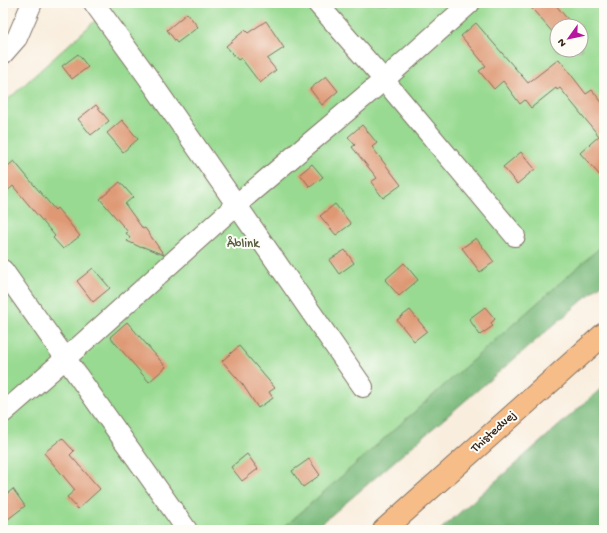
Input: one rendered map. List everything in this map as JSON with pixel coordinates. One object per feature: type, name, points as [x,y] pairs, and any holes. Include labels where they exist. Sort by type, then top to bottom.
[{"type":"main road","name":"Thistedvej","points":[[384,530],[604,334]]},
{"type":"street","points":[[3,54],[16,38],[32,3]]},
{"type":"street","points":[[94,3],[152,83],[363,387]]},
{"type":"street","points":[[317,3],[515,236]]},
{"type":"street","points":[[3,413],[236,206],[384,80],[470,3]]},
{"type":"street","points":[[3,270],[187,530]]},
{"type":"green space","name":"Åblink","points":[[101,3],[604,3],[604,244],[281,530],[3,530],[3,104],[106,11]]},
{"type":"green space","points":[[604,244],[604,282],[314,530],[281,530]]},
{"type":"green space","points":[[604,386],[604,530],[440,530]]},
{"type":"building","points":[[527,3],[554,3],[567,18],[549,18],[549,28]]},
{"type":"building","points":[[187,13],[198,27],[177,43],[167,30]]},
{"type":"building","points":[[266,21],[284,48],[267,59],[276,70],[260,83],[241,58],[238,60],[226,46],[245,30],[248,33]]},
{"type":"building","points":[[476,23],[528,83],[559,59],[586,94],[592,90],[604,105],[604,180],[580,153],[599,136],[560,88],[557,90],[556,88],[531,108],[525,100],[520,104],[503,81],[494,89],[479,71],[486,66],[461,36]]},
{"type":"building","points":[[78,54],[88,67],[72,79],[62,66]]},
{"type":"building","points":[[326,76],[338,91],[322,105],[310,89]]},
{"type":"building","points":[[96,105],[109,121],[91,135],[78,119]]},
{"type":"building","points":[[122,120],[138,139],[123,152],[107,133]]},
{"type":"building","points":[[362,125],[377,143],[372,147],[401,185],[383,198],[371,182],[377,178],[352,147],[355,145],[348,137]]},
{"type":"building","points":[[521,152],[535,169],[517,184],[503,167]]},
{"type":"building","points":[[14,161],[55,210],[57,208],[80,236],[63,249],[53,238],[55,236],[13,186],[3,195],[3,170]]},
{"type":"building","points":[[312,164],[323,177],[310,187],[300,174]]},
{"type":"building","points":[[120,182],[133,197],[125,204],[143,229],[145,228],[164,255],[127,241],[130,238],[126,233],[128,232],[100,199]]},
{"type":"building","points":[[335,204],[351,224],[336,235],[320,216]]},
{"type":"building","points":[[476,238],[494,262],[480,272],[462,248]]},
{"type":"building","points":[[345,250],[354,263],[339,274],[329,260]]},
{"type":"building","points":[[404,263],[418,280],[399,296],[385,280]]},
{"type":"building","points":[[93,268],[110,288],[93,302],[77,281]]},
{"type":"building","points":[[485,307],[495,319],[491,323],[493,326],[480,335],[469,319]]},
{"type":"building","points":[[410,310],[427,331],[414,341],[397,320]]},
{"type":"building","points":[[127,322],[166,367],[149,382],[110,337]]},
{"type":"building","points":[[239,346],[275,388],[269,392],[273,398],[258,408],[243,385],[222,361]]},
{"type":"building","points":[[62,438],[74,451],[70,455],[100,489],[78,509],[67,497],[75,490],[44,453]]},
{"type":"building","points":[[247,454],[258,469],[242,481],[231,467]]},
{"type":"building","points":[[309,459],[320,475],[303,487],[292,471]]},
{"type":"building","points":[[13,489],[25,506],[3,523],[3,497]]}]
